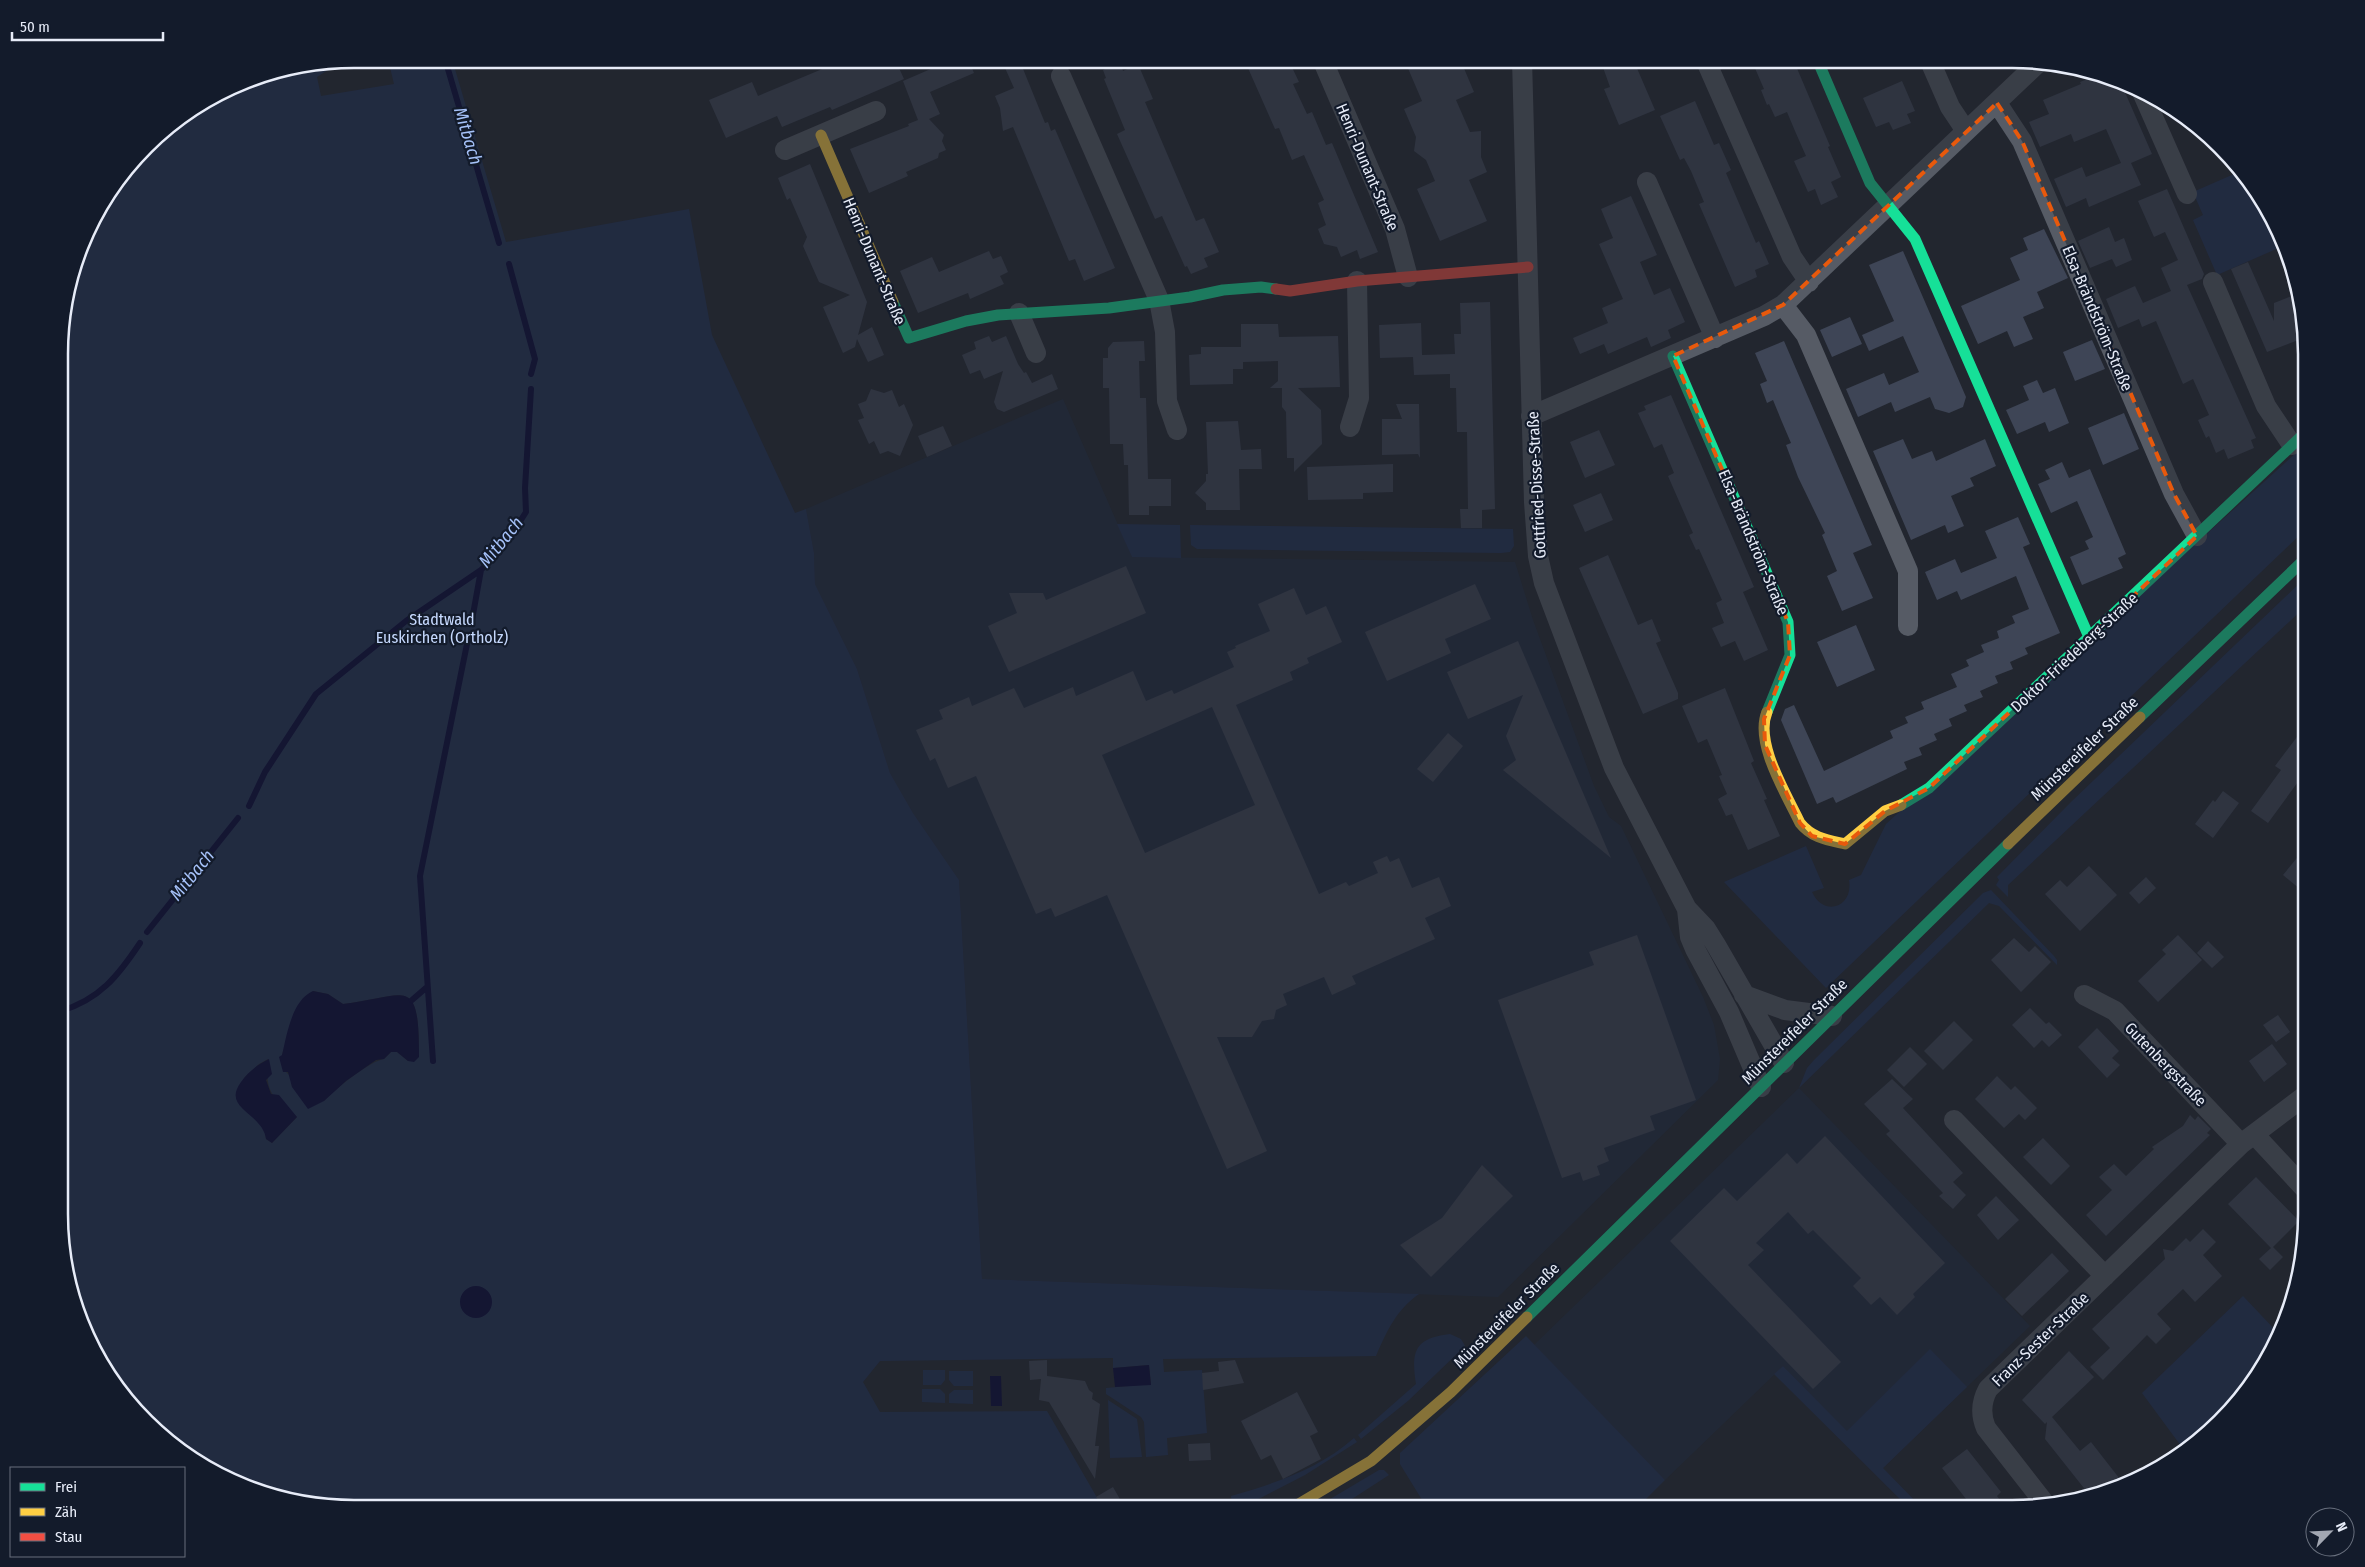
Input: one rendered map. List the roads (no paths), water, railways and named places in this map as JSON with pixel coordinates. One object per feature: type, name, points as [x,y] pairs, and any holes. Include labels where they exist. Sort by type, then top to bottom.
[{"type":"street","name":"Henri-Dunant-Straße","points":[[1326,68],[1395,229],[1408,277]]},
{"type":"street","name":"Gottfried-Disse-Straße","points":[[1522,68],[1534,524],[1546,591],[1614,768],[1687,910],[1706,929],[1784,1063]]},
{"type":"street","points":[[1709,68],[1792,257],[1809,282]]},
{"type":"street","points":[[1821,68],[1870,183],[1915,239],[2078,618],[2089,637]]},
{"type":"street","points":[[1932,68],[1950,107],[1966,132]]},
{"type":"street","points":[[1531,416],[1715,338],[1764,316],[1783,305],[2032,68]]},
{"type":"street","points":[[1061,76],[1159,300],[1165,332],[1167,401],[1177,430]]},
{"type":"street","name":"Elsa-Brändström-Straße","points":[[1997,102],[2022,141],[2174,494],[2197,536]]},
{"type":"street","points":[[2146,102],[2187,194]]},
{"type":"street","points":[[785,150],[876,111]]},
{"type":"street","name":"Henri-Dunant-Straße","points":[[821,135],[909,338],[980,318],[1019,313],[1061,312],[1190,297],[1223,290],[1261,287],[1290,291],[1327,287],[1357,281],[1528,267]]},
{"type":"street","points":[[1647,182],[1715,338]]},
{"type":"street","points":[[1350,426],[1359,398],[1357,281]]},
{"type":"street","name":"Doktor-Friedeberg-Straße","points":[[2213,282],[2266,406],[2298,438]]},
{"type":"street","points":[[1783,305],[1806,336],[1908,571],[1908,626]]},
{"type":"street","points":[[1019,313],[1036,353]]},
{"type":"street","name":"Elsa-Brändström-Straße","points":[[1673,356],[1788,622],[1790,655],[1764,719],[1765,745],[1800,823],[1812,836],[1845,844]]},
{"type":"street","name":"Doktor-Friedeberg-Straße","points":[[1845,844],[1885,811],[1910,801],[1929,788],[2298,440]]},
{"type":"street","name":"Münstereifeler Straße","points":[[1305,1500],[1371,1461],[1424,1417],[1503,1342],[1978,872],[2298,566]]},
{"type":"street","name":"Gottfried-Disse-Straße","points":[[1687,910],[1692,943],[1701,963],[1729,1012],[1762,1086]]},
{"type":"street","points":[[1744,995],[1785,1010],[1832,1016]]},
{"type":"street","name":"Gutenbergstraße","points":[[2084,995],[2115,1011],[2247,1139],[2298,1183]]},
{"type":"street","name":"Franz-Sester-Straße","points":[[2040,1498],[1986,1428],[1982,1417],[1984,1400],[1994,1382],[2247,1139],[2298,1101]]},
{"type":"street","points":[[1954,1120],[2105,1276]]},
{"type":"waterway","name":"Mitbach","points":[[448,68],[499,243]]},
{"type":"waterway","name":"Mitbach","points":[[509,264],[535,359],[531,374]]},
{"type":"waterway","name":"Mitbach","points":[[249,806],[265,772],[316,694],[406,621],[481,570],[500,551],[514,531],[526,512],[525,488],[531,389]]},
{"type":"waterway","points":[[472,620],[481,570]]},
{"type":"waterway","points":[[433,1061],[420,876],[468,639]]},
{"type":"waterway","name":"Mitbach","points":[[147,932],[238,818]]},
{"type":"waterway","name":"Mitbach","points":[[67,1009],[87,1000],[107,985],[124,966],[140,943]]},
{"type":"waterway","points":[[412,1000],[427,987]]},
{"type":"park label","name":"Stadtwald Euskirchen (Ortholz)","points":[[442,628]]}]
